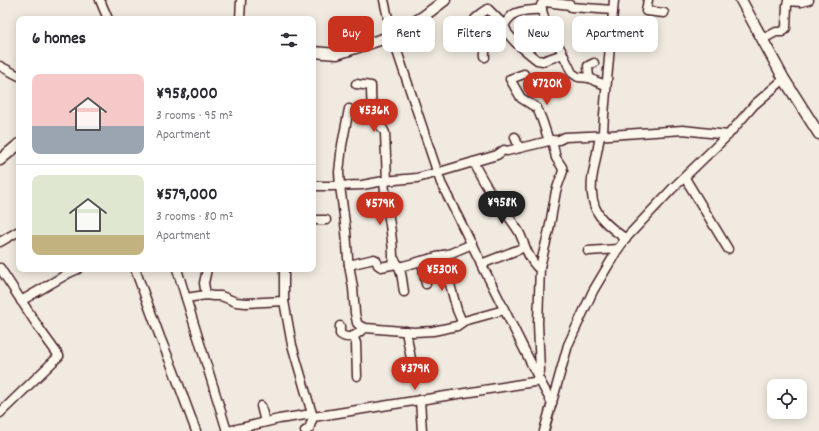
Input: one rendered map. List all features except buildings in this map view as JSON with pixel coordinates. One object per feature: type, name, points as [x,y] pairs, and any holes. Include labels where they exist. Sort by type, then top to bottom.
[{"type":"street","points":[[100,0],[107,16]]},
{"type":"street","points":[[240,16],[241,0]]},
{"type":"street","points":[[384,0],[388,16]]},
{"type":"street","points":[[424,16],[445,0]]},
{"type":"street","points":[[614,0],[603,136],[591,186],[594,205],[601,220],[626,239]]},
{"type":"street","points":[[648,0],[646,12],[664,13]]},
{"type":"street","points":[[741,0],[784,78],[819,134]]},
{"type":"street","points":[[763,39],[776,32],[782,32],[786,28],[788,1],[801,2],[810,0]]},
{"type":"street","points":[[606,85],[589,78],[578,77],[572,73],[546,25],[541,5],[545,2],[570,5],[571,7],[612,10]]},
{"type":"street","points":[[478,16],[488,9],[495,16]]},
{"type":"street","points":[[506,20],[519,12],[542,9]]},
{"type":"street","points":[[506,30],[516,43],[537,60],[543,61],[563,54]]},
{"type":"street","points":[[316,52],[337,54],[382,39]]},
{"type":"street","points":[[397,52],[441,183],[552,403]]},
{"type":"street","points":[[485,52],[485,57]]},
{"type":"street","points":[[589,78],[588,66],[594,63]]},
{"type":"street","points":[[0,66],[16,74]]},
{"type":"street","points":[[524,74],[510,79],[521,98],[537,108],[551,141],[556,158],[563,171],[556,191],[540,267],[538,323],[539,379]]},
{"type":"street","points":[[544,431],[568,345],[593,291],[618,249],[684,178],[728,135],[754,105],[784,78]]},
{"type":"street","points":[[356,84],[371,86],[371,99],[374,118],[384,129],[385,133],[386,200],[394,258],[399,267],[404,292]]},
{"type":"street","points":[[349,110],[342,145],[339,172],[357,322],[364,328],[433,331],[457,326],[464,321],[504,310]]},
{"type":"street","points":[[316,186],[362,185],[418,178],[497,155],[504,150],[507,151],[559,140],[565,137],[603,136],[683,130],[728,135]]},
{"type":"street","points":[[515,137],[519,148]]},
{"type":"street","points":[[0,160],[16,147]]},
{"type":"street","points":[[473,162],[494,198],[518,232],[530,260],[537,267],[540,267]]},
{"type":"street","points":[[684,178],[728,249]]},
{"type":"street","points":[[316,220],[326,220]]},
{"type":"street","points":[[0,242],[16,233]]},
{"type":"street","points":[[349,265],[374,259],[378,265],[381,266],[396,264],[399,267],[442,255],[472,244]]},
{"type":"street","points":[[482,264],[525,247]]},
{"type":"street","points":[[588,251],[618,249]]},
{"type":"street","points":[[442,255],[457,310],[462,322]]},
{"type":"street","points":[[422,261],[426,284]]},
{"type":"street","points":[[0,268],[59,356],[0,413]]},
{"type":"street","points":[[21,301],[71,272]]},
{"type":"street","points":[[136,272],[196,431]]},
{"type":"street","points":[[178,272],[228,431],[279,419],[313,416],[420,400],[539,379]]},
{"type":"street","points":[[206,272],[204,283],[206,295]]},
{"type":"street","points":[[284,272],[284,301],[292,345],[313,416],[309,429],[305,431]]},
{"type":"street","points":[[186,298],[206,295],[222,296],[236,302],[246,303],[284,301]]},
{"type":"street","points":[[340,326],[341,336],[347,337],[353,336],[364,328]]},
{"type":"street","points":[[406,331],[414,376]]},
{"type":"street","points":[[353,336],[356,343],[357,376]]},
{"type":"street","points":[[420,400],[422,431]]},
{"type":"street","points":[[261,406],[264,422]]}]
